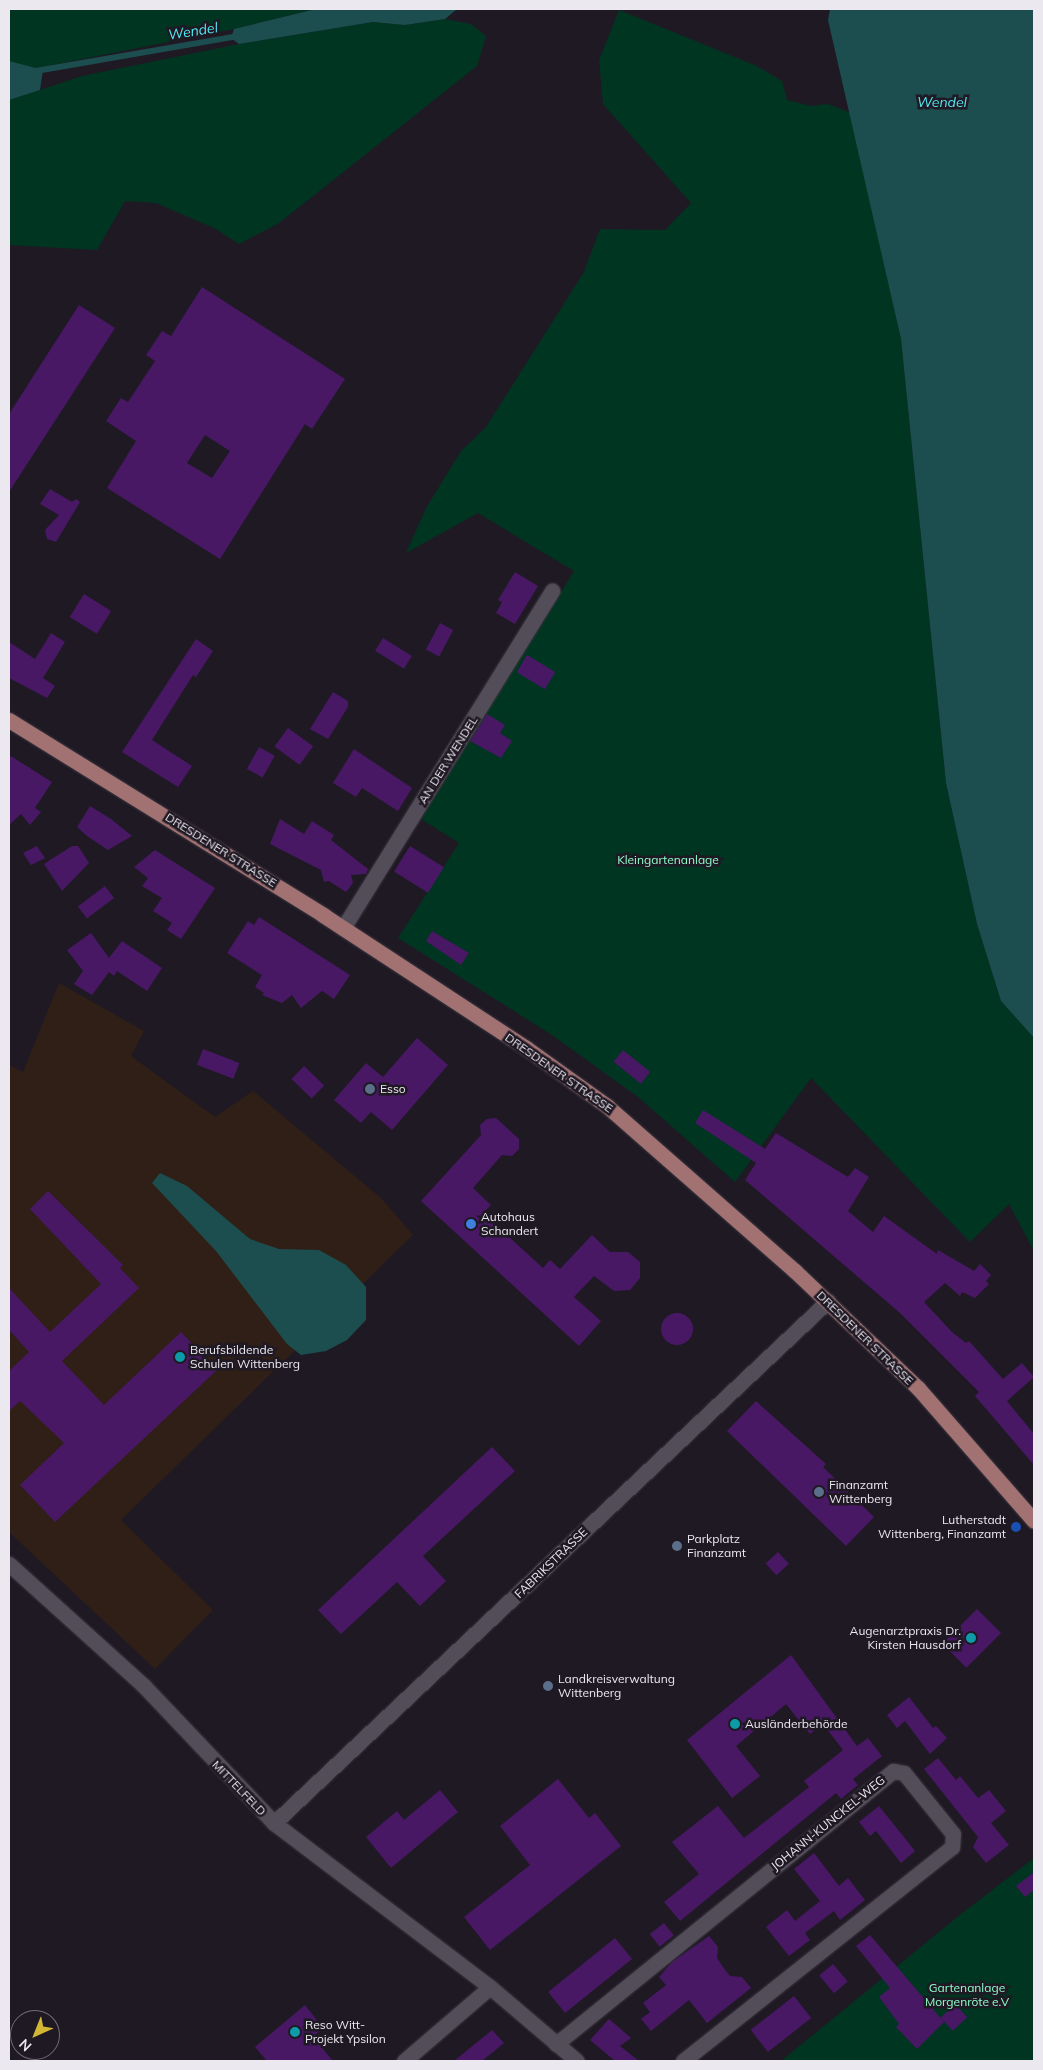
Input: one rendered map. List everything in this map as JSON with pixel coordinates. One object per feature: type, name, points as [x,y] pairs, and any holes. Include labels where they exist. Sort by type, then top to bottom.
[{"type":"main road","name":"DRESDENER STRASSE","points":[[9,720],[72,756],[343,928],[594,1096],[828,1301],[933,1403],[1034,1520]]},
{"type":"street","name":"AN DER WENDEL","points":[[343,928],[552,591]]},
{"type":"street","name":"FABRIKSTRASSE","points":[[274,1823],[828,1301]]},
{"type":"street","name":"MITTELFELD","points":[[9,1564],[144,1686],[274,1823],[490,1988],[577,2061]]},
{"type":"street","name":"JOHANN-KUNCKEL-WEG","points":[[556,2044],[893,1771],[904,1773],[953,1834],[952,1847],[683,2061]]},
{"type":"street","points":[[404,2061],[490,1988]]},
{"type":"shaded area","points":[[59,983],[144,1031],[131,1056],[215,1117],[253,1091],[381,1198],[413,1235],[121,1520],[213,1610],[155,1669],[9,1532],[9,1065],[23,1072]]},
{"type":"green space","points":[[9,9],[316,9],[234,29],[32,69],[9,61]]},
{"type":"green space","name":"Kleingartenanlage","points":[[619,10],[757,66],[782,81],[787,100],[811,106],[828,104],[851,113],[901,339],[946,783],[977,924],[1001,1001],[1034,1038],[1034,1251],[1009,1204],[970,1242],[811,1078],[735,1182],[638,1097],[552,1035],[398,938],[459,843],[421,819],[574,571],[478,513],[406,553],[426,508],[461,451],[486,427],[584,272],[600,229],[665,230],[691,203],[603,104],[599,60]]},
{"type":"green space","points":[[445,19],[471,24],[486,36],[477,66],[279,223],[239,244],[216,229],[156,203],[125,201],[97,250],[9,245],[9,100],[82,76],[239,44],[373,22],[405,25]]},
{"type":"green space","name":"Gartenanlage Morgenröte e.V","points":[[1034,1858],[1034,2061],[781,2061],[961,1914]]},
{"type":"water","points":[[316,9],[457,9],[445,19],[405,25],[373,22],[239,44],[231,38],[234,29]]},
{"type":"water","name":"Wendel","points":[[830,9],[1034,9],[1034,1038],[1001,1001],[977,924],[946,783],[901,339],[828,20]]},
{"type":"water","points":[[9,61],[43,70],[40,90],[9,100]]},
{"type":"water","points":[[160,1173],[187,1186],[250,1239],[279,1249],[319,1250],[346,1265],[366,1287],[366,1320],[347,1340],[326,1351],[301,1355],[287,1344],[216,1251],[152,1183]]},
{"type":"building","points":[[202,287],[345,379],[312,429],[305,424],[220,559],[107,488],[136,441],[106,421],[121,398],[128,402],[155,361],[146,355],[162,331],[171,336]],"holes":[[[205,435],[230,451],[212,478],[187,463]]]},
{"type":"building","points":[[79,305],[115,328],[9,492],[9,414]]},
{"type":"building","points":[[50,489],[72,502],[76,499],[80,502],[56,542],[47,539],[45,530],[59,515],[40,504]]},
{"type":"building","points":[[515,572],[538,586],[515,624],[496,613],[502,602],[498,600]]},
{"type":"building","points":[[84,594],[111,611],[97,634],[70,617]]},
{"type":"building","points":[[440,623],[453,630],[439,657],[426,649]]},
{"type":"building","points":[[51,633],[65,642],[43,678],[55,686],[47,698],[9,678],[9,642],[35,659]]},
{"type":"building","points":[[383,638],[412,656],[404,669],[375,651]]},
{"type":"building","points":[[196,639],[213,651],[196,677],[193,675],[152,740],[192,766],[178,787],[122,752]]},
{"type":"building","points":[[527,655],[555,672],[545,689],[517,672]]},
{"type":"building","points":[[333,692],[348,701],[348,707],[328,739],[310,729]]},
{"type":"building","points":[[487,714],[505,725],[500,733],[512,741],[501,758],[470,741]]},
{"type":"building","points":[[288,728],[313,746],[300,765],[274,747]]},
{"type":"building","points":[[259,747],[275,756],[263,778],[247,769]]},
{"type":"building","points":[[354,749],[412,788],[398,811],[362,788],[356,797],[333,783]]},
{"type":"building","points":[[9,755],[52,782],[35,808],[41,812],[30,825],[21,814],[9,825]]},
{"type":"building","points":[[90,806],[111,819],[132,836],[108,850],[87,836],[77,827]]},
{"type":"building","points":[[280,819],[304,834],[312,821],[334,835],[331,840],[368,869],[366,874],[351,875],[353,883],[346,892],[329,881],[324,882],[321,870],[270,844]]},
{"type":"building","points":[[37,846],[45,858],[31,865],[23,853]]},
{"type":"building","points":[[72,846],[78,846],[89,863],[62,891],[44,864]]},
{"type":"building","points":[[410,846],[444,867],[428,893],[394,871]]},
{"type":"building","points":[[155,850],[215,888],[181,939],[167,930],[172,923],[153,911],[162,898],[142,886],[148,878],[134,867]]},
{"type":"building","points":[[105,886],[114,898],[87,918],[78,906]]},
{"type":"building","points":[[259,917],[350,975],[334,999],[322,991],[301,1008],[292,995],[282,1003],[262,995],[264,993],[255,987],[262,975],[227,953],[248,921],[254,925]]},
{"type":"building","points":[[432,931],[469,953],[461,965],[426,941]]},
{"type":"building","points":[[91,933],[109,958],[122,941],[162,968],[147,991],[117,971],[114,976],[109,972],[92,995],[74,984],[83,971],[67,950]]},
{"type":"building","points":[[417,1038],[448,1065],[392,1130],[371,1112],[361,1123],[334,1100],[366,1063],[383,1077]]},
{"type":"building","points":[[203,1049],[239,1063],[233,1079],[197,1065]]},
{"type":"building","points":[[623,1050],[650,1072],[641,1084],[614,1062]]},
{"type":"building","points":[[304,1066],[324,1085],[312,1098],[291,1079]]},
{"type":"building","points":[[703,1110],[765,1149],[776,1133],[848,1177],[855,1168],[869,1177],[848,1211],[873,1232],[884,1216],[937,1254],[938,1250],[974,1271],[980,1264],[991,1275],[986,1281],[989,1284],[975,1298],[962,1292],[960,1296],[945,1283],[924,1302],[952,1332],[966,1343],[969,1341],[1003,1379],[1022,1363],[1034,1377],[1007,1401],[1034,1434],[1034,1465],[975,1396],[979,1392],[900,1313],[745,1180],[756,1163],[695,1123]]},
{"type":"building","name":"Autohaus Schandert","points":[[496,1118],[519,1139],[519,1149],[512,1156],[502,1155],[473,1188],[491,1205],[483,1213],[543,1268],[550,1260],[560,1269],[592,1235],[610,1252],[628,1252],[640,1262],[640,1278],[630,1290],[614,1291],[594,1276],[574,1297],[601,1321],[579,1346],[421,1201],[481,1135],[480,1125],[487,1119]]},
{"type":"building","name":"Berufsbildende Schulen Wittenberg","points":[[48,1191],[123,1265],[120,1268],[139,1288],[62,1361],[104,1405],[181,1332],[217,1370],[55,1522],[20,1485],[64,1443],[20,1401],[9,1411],[9,1371],[29,1352],[9,1330],[9,1288],[50,1332],[101,1284],[30,1209]]},
{"type":"building","points":[[677,1313],[683,1314],[688,1318],[692,1323],[692,1335],[688,1340],[683,1344],[677,1345],[671,1344],[666,1340],[662,1335],[661,1329],[662,1323],[666,1318],[671,1314]]},
{"type":"building","name":"Finanzamt Wittenberg","points":[[756,1401],[826,1464],[823,1467],[874,1517],[846,1546],[727,1431]]},
{"type":"building","points":[[492,1447],[515,1471],[423,1556],[446,1581],[420,1606],[397,1582],[341,1634],[318,1610]]},
{"type":"building","points":[[778,1552],[789,1564],[776,1575],[766,1564]]},
{"type":"building","name":"Augenarztpraxis Dr. Kirsten Hausdorf","points":[[977,1609],[1001,1633],[966,1668],[942,1644]]},
{"type":"building","points":[[791,1655],[857,1746],[868,1738],[882,1756],[853,1779],[858,1785],[841,1799],[836,1793],[680,1921],[664,1902],[699,1874],[672,1842],[718,1806],[744,1838],[809,1787],[804,1781],[843,1750],[823,1724],[810,1734],[786,1704],[736,1746],[760,1776],[732,1798],[687,1740]]},
{"type":"building","points":[[909,1697],[933,1728],[936,1726],[947,1738],[930,1754],[905,1721],[897,1728],[887,1715]]},
{"type":"building","points":[[938,1758],[956,1780],[960,1776],[978,1798],[989,1790],[1006,1811],[991,1823],[1009,1845],[986,1863],[973,1847],[978,1837],[924,1769]]},
{"type":"building","points":[[558,1779],[589,1818],[595,1813],[621,1846],[490,1950],[464,1917],[530,1865],[500,1826]]},
{"type":"building","points":[[440,1790],[458,1812],[391,1868],[366,1837],[397,1811],[404,1820]]},
{"type":"building","points":[[879,1806],[915,1851],[901,1863],[876,1831],[870,1836],[859,1822]]},
{"type":"building","points":[[814,1853],[839,1886],[848,1878],[865,1900],[840,1920],[834,1911],[805,1933],[810,1940],[789,1956],[766,1927],[787,1910],[795,1921],[820,1901],[794,1869]]},
{"type":"building","points":[[1034,1872],[1034,1890],[1025,1897],[1016,1886]]},
{"type":"building","points":[[664,1923],[674,1936],[660,1947],[650,1934]]},
{"type":"building","points":[[870,1935],[944,2022],[917,2049],[896,2027],[899,2024],[879,1997],[890,1988],[856,1946]]},
{"type":"building","points":[[709,1936],[718,1947],[717,1958],[730,1976],[742,1977],[751,1988],[707,2023],[689,2000],[651,2031],[641,2019],[650,2012],[643,2003],[666,1985],[659,1977],[672,1962]]},
{"type":"building","points":[[615,1938],[632,1959],[565,2013],[548,1992]]},
{"type":"building","points":[[833,1964],[848,1982],[834,1993],[819,1976]]},
{"type":"building","points":[[794,1996],[811,2018],[768,2052],[751,2030]]},
{"type":"building","points":[[955,2004],[967,2017],[953,2031],[940,2018]]},
{"type":"building","name":"Reso Witt- Projekt Ypsilon","points":[[305,2005],[323,2028],[313,2037],[333,2061],[267,2061],[255,2047]]},
{"type":"building","points":[[609,2019],[631,2038],[620,2046],[639,2061],[615,2061],[590,2040]]},
{"type":"building","points":[[492,2030],[504,2043],[482,2061],[454,2061]]},
{"type":"waterway","name":"Wendel","points":[[36,71],[239,36]]},
{"type":"place","name":"Esso","points":[[370,1089]]},
{"type":"place","name":"Autohaus Schandert","points":[[471,1224]]},
{"type":"place","name":"Berufsbildende Schulen Wittenberg","points":[[180,1357]]},
{"type":"place","name":"Finanzamt Wittenberg","points":[[819,1492]]},
{"type":"place","name":"Lutherstadt Wittenberg, Finanzamt","points":[[1016,1527]]},
{"type":"place","name":"Parkplatz Finanzamt","points":[[677,1546]]},
{"type":"place","name":"Augenarztpraxis Dr. Kirsten Hausdorf","points":[[971,1638]]},
{"type":"place","name":"Landkreisverwaltung Wittenberg","points":[[548,1686]]},
{"type":"place","name":"Ausländerbehörde","points":[[735,1724]]},
{"type":"place","name":"Reso Witt- Projekt Ypsilon","points":[[295,2032]]}]
